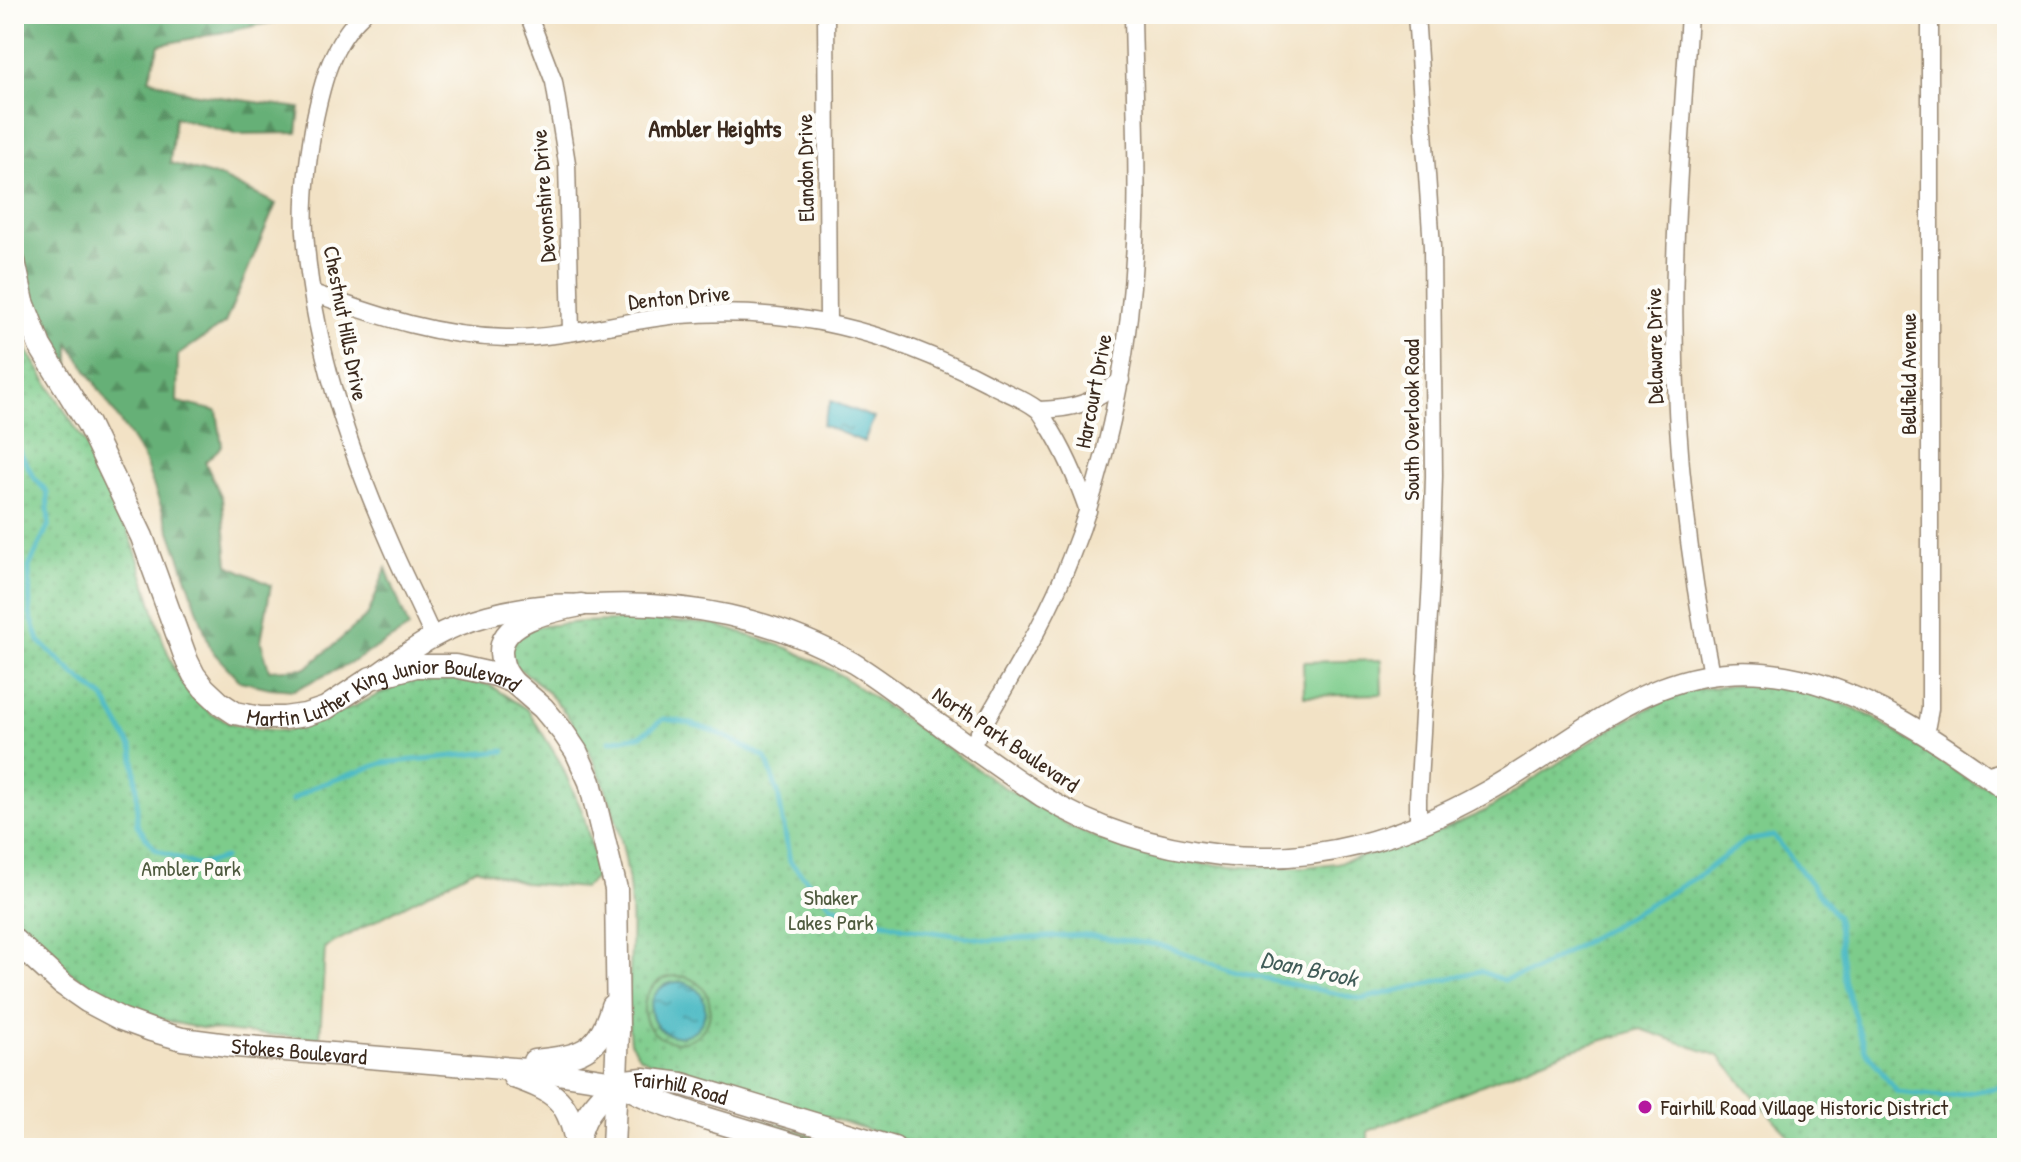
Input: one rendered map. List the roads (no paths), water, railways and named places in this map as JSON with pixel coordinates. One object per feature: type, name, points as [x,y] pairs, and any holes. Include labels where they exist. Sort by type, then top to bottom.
[{"type":"main road","name":"Martin Luther King Junior Boulevard","points":[[14,261],[23,302],[40,346],[88,424],[117,483],[142,537],[194,675],[220,703],[235,713],[260,718],[305,715],[326,708],[371,678],[416,666],[455,666],[513,682],[543,708],[576,751],[593,790],[616,889],[618,1031],[613,1148]]},
{"type":"main road","points":[[513,682],[503,670],[501,657],[504,638],[510,631],[518,624],[556,610],[581,605]]},
{"type":"main road","name":"Stokes Boulevard","points":[[14,940],[61,983],[87,1001],[121,1019],[182,1039],[551,1072],[615,1082]]},
{"type":"main road","points":[[486,1067],[563,1058],[584,1051],[598,1040],[607,1025],[617,990]]},
{"type":"main road","points":[[486,1067],[543,1087],[563,1104],[573,1124],[577,1147]]},
{"type":"main road","name":"Fairhill Road","points":[[615,1082],[643,1079],[682,1084],[894,1148]]},
{"type":"main road","points":[[577,1147],[587,1114],[615,1082]]},
{"type":"main road","name":"Fairhill Road","points":[[615,1082],[651,1099],[705,1118],[804,1148]]},
{"type":"street","name":"Chestnut Hills Drive","points":[[363,14],[337,46],[325,81],[312,136],[305,232],[323,347],[347,436],[391,547],[433,637]]},
{"type":"street","name":"Devonshire Drive","points":[[528,14],[554,82],[567,163],[571,332]]},
{"type":"street","name":"Elandon Drive","points":[[826,14],[828,322]]},
{"type":"street","name":"Harcourt Drive","points":[[971,747],[1041,620],[1069,562],[1088,511],[1121,380],[1134,272],[1136,217],[1133,14]]},
{"type":"street","name":"South Overlook Road","points":[[1416,14],[1432,247],[1434,476],[1418,827]]},
{"type":"street","name":"Delaware Drive","points":[[1689,14],[1675,265],[1676,372],[1688,526],[1711,674]]},
{"type":"street","name":"Bellfield Avenue","points":[[1922,733],[1930,709],[1930,14]]},
{"type":"street","name":"Denton Drive","points":[[313,293],[392,321],[473,337],[510,338],[677,315],[736,312],[828,322],[902,343],[967,372],[1039,410]]},
{"type":"street","points":[[1039,410],[1061,410],[1086,404],[1121,380]]},
{"type":"street","points":[[1039,410],[1067,456],[1088,511]]},
{"type":"street","name":"North Park Boulevard","points":[[371,678],[433,637],[477,619],[508,612],[550,605],[645,603],[737,617],[798,637],[852,663],[1045,798],[1105,828],[1165,846],[1245,857],[1308,854],[1372,843],[1418,827],[1490,790],[1619,707],[1671,683],[1711,674],[1760,673],[1813,682],[1857,699],[1922,733],[2007,791]]},
{"type":"street","points":[[1986,775],[2007,769]]},
{"type":"water","points":[[831,401],[874,418],[864,442],[822,425]]},
{"type":"water","points":[[678,982],[697,990],[705,1009],[697,1028],[678,1036],[659,1028],[651,1009],[659,990]]},
{"type":"waterway","name":"Doan Brook","points":[[14,441],[33,476],[47,492],[49,524],[29,567],[30,614],[39,641],[104,698],[133,750],[137,825],[155,849],[198,866],[224,858]]},
{"type":"waterway","name":"Doan Brook","points":[[609,741],[640,736],[664,719],[705,728],[766,758],[778,793],[790,862],[832,906],[904,928],[991,940],[1082,935],[1160,945],[1235,972],[1362,999],[1480,971],[1503,980],[1534,971],[1700,875],[1745,841],[1774,836],[1837,917],[1845,985],[1865,1050],[1897,1092],[1942,1097],[2007,1086]]},
{"type":"waterway","points":[[292,800],[314,787],[383,763],[504,751]]},
{"type":"place","name":"Fairhill Road Village Historic District","points":[[1645,1107]]},
{"type":"district","name":"Ambler Heights","points":[[715,129]]},
{"type":"park label","name":"Ambler Park","points":[[191,868]]},
{"type":"park label","name":"Shaker Lakes Park","points":[[831,910]]}]
